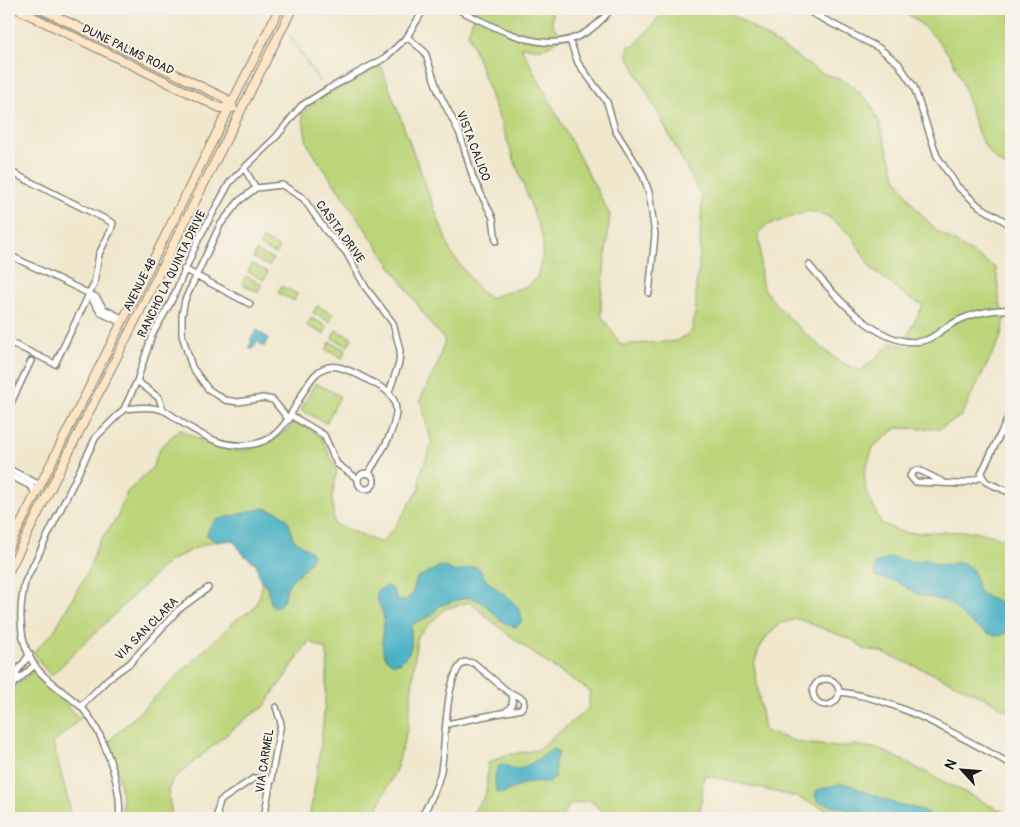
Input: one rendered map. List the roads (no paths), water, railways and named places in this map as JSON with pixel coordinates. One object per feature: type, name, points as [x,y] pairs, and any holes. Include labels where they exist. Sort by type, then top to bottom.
[{"type":"main road","name":"DUNE PALMS ROAD","points":[[17,9],[220,108],[230,107],[240,111]]},
{"type":"main road","name":"DUNE PALMS ROAD","points":[[41,9],[225,98],[230,107]]},
{"type":"main road","name":"AVENUE 48","points":[[9,547],[279,9]]},
{"type":"main road","name":"AVENUE 48","points":[[9,571],[292,9]]},
{"type":"main road","points":[[80,40],[85,36],[109,42]]},
{"type":"main road","points":[[124,60],[149,67],[155,64]]},
{"type":"main road","points":[[103,384],[107,366],[124,332],[123,321],[142,306]]},
{"type":"main road","points":[[21,547],[24,531],[41,495],[40,485]]},
{"type":"street","name":"RANCHO LA QUINTA DRIVE","points":[[119,818],[114,771],[102,741],[81,706],[40,673],[30,654],[22,630],[20,607],[25,582],[96,437],[124,408],[137,381],[147,346],[223,194],[244,168],[277,136],[301,106],[328,89],[386,58],[407,37],[424,9]]},
{"type":"street","points":[[458,9],[519,39],[545,44],[570,41],[591,31],[611,9]]},
{"type":"street","points":[[804,9],[879,48],[898,63],[914,87],[937,156],[957,186],[979,206],[1011,225]]},
{"type":"street","name":"VISTA CALICO","points":[[407,37],[425,52],[438,91],[460,134],[472,178],[493,218],[496,241]]},
{"type":"street","points":[[570,41],[578,63],[607,102],[615,130],[642,173],[650,192],[655,236],[649,292]]},
{"type":"street","points":[[244,168],[256,188],[239,201],[220,225],[185,300],[181,327],[187,355],[196,374],[208,389],[225,400],[238,402],[263,398],[273,400],[291,418],[324,435],[337,464],[358,479],[360,487],[368,489],[373,482],[368,474]]},
{"type":"street","points":[[9,171],[113,223],[112,230],[99,254],[94,284],[55,364],[9,342]]},
{"type":"street","name":"CASITA DRIVE","points":[[256,188],[282,185],[303,198],[326,231],[346,252],[366,288],[393,323],[400,350],[399,363],[389,392]]},
{"type":"street","points":[[9,255],[89,295],[101,313],[123,321]]},
{"type":"street","points":[[809,265],[834,295],[862,320],[887,335],[904,341],[926,340],[954,322],[978,314],[1011,310]]},
{"type":"street","points":[[184,269],[250,304]]},
{"type":"street","points":[[9,407],[31,361]]},
{"type":"street","points":[[124,408],[143,407],[163,410],[222,445],[258,444],[274,437],[291,418],[310,380],[318,371],[328,367],[340,367],[389,392],[396,409],[390,435],[368,474]]},
{"type":"street","points":[[137,381],[159,398],[163,410]]},
{"type":"street","points":[[982,478],[983,468],[993,453],[1011,412]]},
{"type":"street","points":[[9,469],[40,485]]},
{"type":"street","points":[[943,482],[919,470],[914,471],[910,476],[915,482],[960,484],[982,478]]},
{"type":"street","points":[[358,479],[362,475],[368,474]]},
{"type":"street","points":[[9,475],[32,487],[35,496]]},
{"type":"street","points":[[982,478],[986,482],[1011,493]]},
{"type":"street","name":"VIA SAN CLARA","points":[[81,706],[108,679],[130,663],[178,610],[208,588]]},
{"type":"street","points":[[10,684],[11,672],[30,654]]},
{"type":"street","points":[[421,818],[440,776],[453,679],[458,668],[464,662],[474,663],[510,692],[521,697],[524,704],[520,709],[447,724]]},
{"type":"street","points":[[10,684],[35,665]]},
{"type":"street","points":[[11,672],[20,678]]},
{"type":"street","points":[[826,679],[834,682],[839,692],[835,701],[827,705],[817,701],[813,693],[816,684],[826,679]]},
{"type":"street","points":[[506,712],[513,701],[510,692]]},
{"type":"street","points":[[839,692],[860,694],[904,711],[943,728],[1011,764]]},
{"type":"street","name":"VIA CARMEL","points":[[264,818],[281,723],[276,707]]},
{"type":"street","points":[[218,818],[217,812],[220,800],[254,778],[272,780]]},
{"type":"water","points":[[257,330],[268,338],[264,347],[257,341],[253,349],[249,347],[252,341],[250,340]]},
{"type":"water","points":[[263,508],[278,512],[285,517],[289,523],[293,539],[313,553],[308,564],[291,581],[283,600],[275,608],[271,604],[267,587],[260,579],[256,563],[244,555],[233,540],[216,542],[207,535],[210,526],[216,520]]},
{"type":"water","points":[[891,557],[913,562],[927,559],[938,565],[962,562],[973,570],[979,591],[1010,610],[1011,636],[1007,632],[1000,636],[989,634],[972,624],[948,602],[917,594],[896,581],[876,577],[874,570],[876,563]]},
{"type":"water","points":[[441,566],[456,572],[478,567],[487,581],[519,609],[522,622],[516,627],[509,625],[482,603],[470,598],[450,602],[439,606],[431,616],[412,624],[409,653],[400,663],[392,663],[387,659],[382,647],[384,620],[377,600],[377,591],[387,586],[393,590],[397,600],[405,601],[412,595],[417,578]]},
{"type":"water","points":[[553,749],[559,752],[555,761],[555,778],[549,783],[526,783],[504,793],[496,792],[496,773],[501,764],[515,769],[525,767]]},
{"type":"water","points":[[839,784],[847,784],[898,805],[923,810],[935,818],[877,818],[817,801],[815,795],[817,790]]},
{"type":"waterway","points":[[289,35],[319,81]]}]
